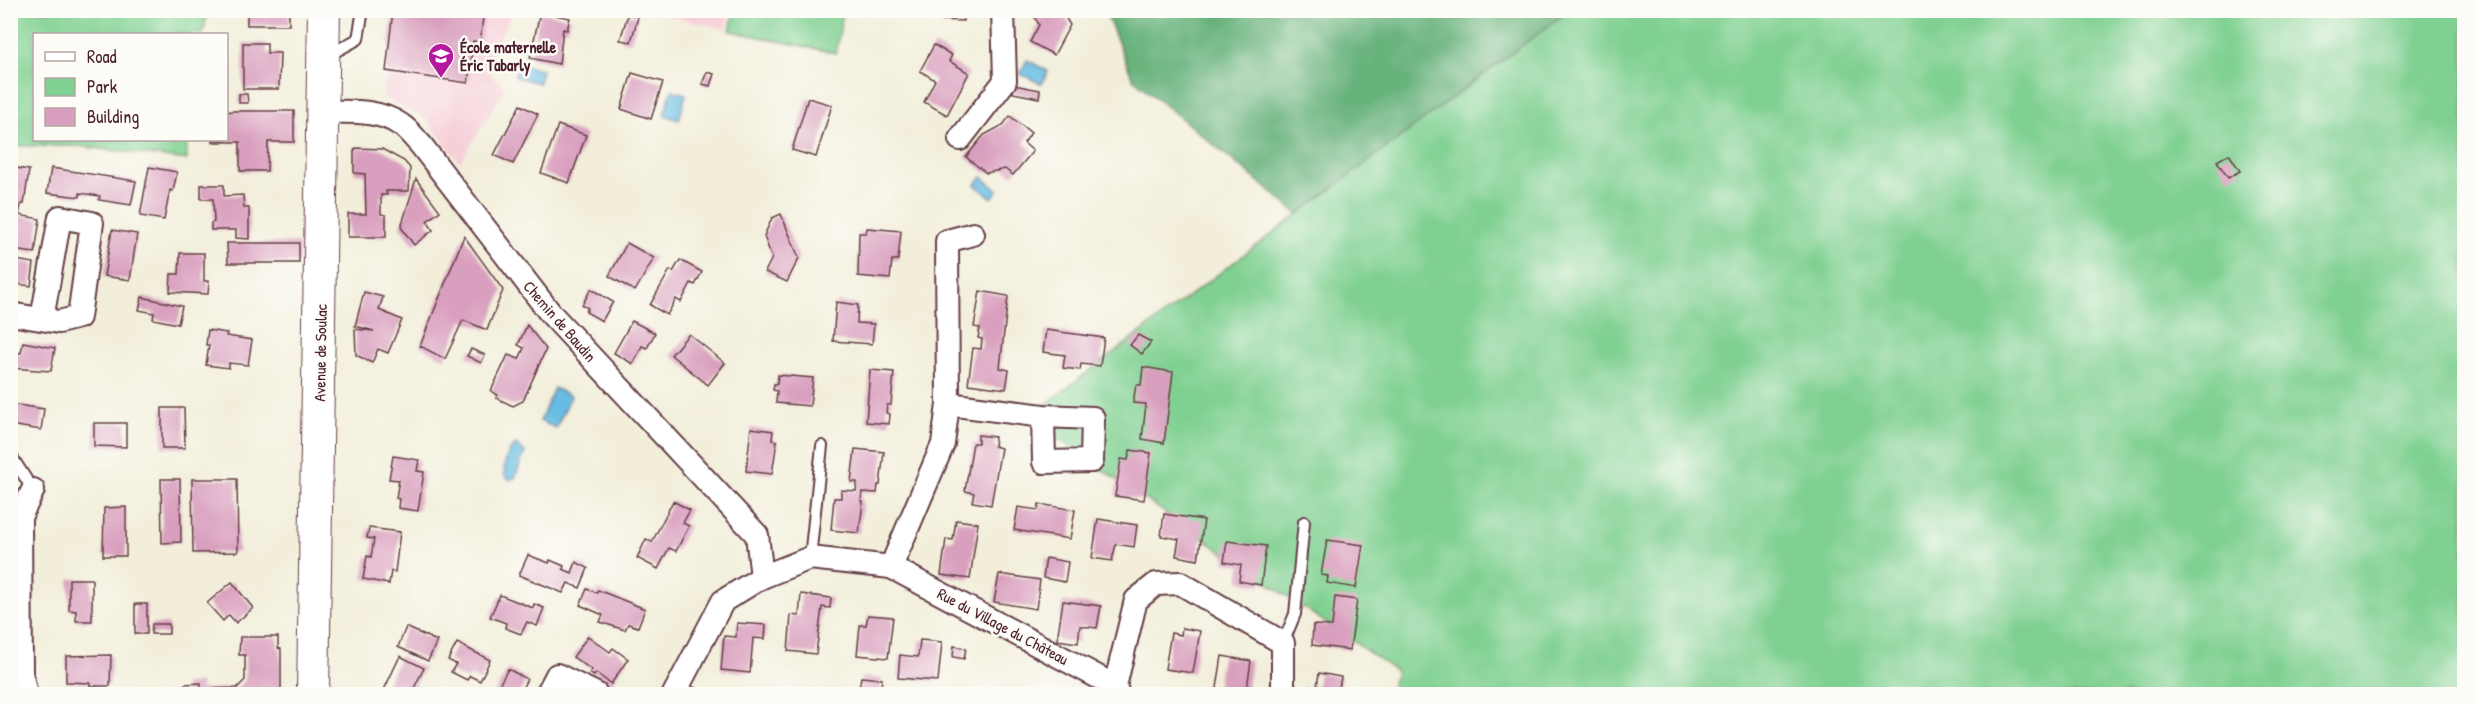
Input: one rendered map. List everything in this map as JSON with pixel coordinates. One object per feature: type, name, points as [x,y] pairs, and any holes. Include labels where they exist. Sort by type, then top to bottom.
[{"type":"main road","name":"Avenue de Soulac","points":[[313,694],[324,10]]},
{"type":"street","points":[[960,139],[1005,81],[1003,10]]},
{"type":"street","name":"Chemin de Baudin","points":[[324,112],[352,110],[382,116],[401,125],[421,145],[550,314],[758,535],[762,577]]},
{"type":"street","points":[[891,567],[943,444],[948,404],[947,241],[973,234]]},
{"type":"street","points":[[10,314],[42,319]]},
{"type":"street","points":[[948,404],[1043,416]]},
{"type":"street","points":[[26,694],[21,673],[20,517],[33,490]]},
{"type":"street","name":"Rue du Village du Château","points":[[682,693],[723,601],[762,577],[810,558],[891,567],[1117,690],[1136,600],[1156,584],[1180,584],[1283,643]]},
{"type":"street","points":[[1283,643],[1283,694]]},
{"type":"street","points":[[547,694],[557,675],[596,694]]},
{"type":"lane","points":[[324,57],[358,39],[363,10]]},
{"type":"lane","points":[[810,558],[822,446]]},
{"type":"lane","points":[[10,454],[33,490]]},
{"type":"lane","points":[[1283,643],[1295,614],[1304,522]]},
{"type":"shaded area","points":[[730,10],[726,29],[647,11]]},
{"type":"shaded area","name":"École maternelle Éric Tabarly","points":[[393,11],[513,11],[484,68],[505,88],[460,163],[426,119],[383,97]]},
{"type":"green space","points":[[10,11],[208,11],[203,33],[33,33],[33,141],[187,141],[187,160],[78,146],[11,146]]},
{"type":"green space","points":[[734,11],[843,11],[836,53],[730,31]]},
{"type":"green space","points":[[1105,11],[1568,11],[1298,214],[1133,79]]},
{"type":"green space","points":[[1568,11],[2464,11],[2464,694],[1390,694],[1396,671],[1027,418]]},
{"type":"water","points":[[1027,60],[1048,71],[1042,84],[1020,74]]},
{"type":"water","points":[[518,64],[542,70],[539,83],[515,77]]},
{"type":"water","points":[[672,90],[686,94],[679,120],[664,115]]},
{"type":"water","points":[[982,177],[998,190],[992,198],[975,185]]},
{"type":"water","points":[[554,388],[571,396],[556,428],[540,421]]},
{"type":"water","points":[[516,445],[525,452],[515,478],[509,480],[504,475],[505,462],[508,454]]},
{"type":"building","points":[[252,10],[289,10],[289,25],[247,25],[247,14],[252,14]]},
{"type":"building","points":[[393,10],[484,10],[480,42],[473,41],[468,83],[386,71]]},
{"type":"building","points":[[937,10],[963,10],[963,21],[937,20]]},
{"type":"building","points":[[1031,10],[1061,10],[1070,25],[1054,55],[1030,42],[1039,25]]},
{"type":"building","points":[[540,12],[570,18],[567,30],[563,29],[559,64],[530,58]]},
{"type":"building","points":[[628,14],[638,17],[631,42],[620,40]]},
{"type":"building","points":[[243,43],[267,43],[267,53],[280,53],[279,89],[243,89]]},
{"type":"building","points":[[934,45],[952,55],[949,61],[969,73],[947,115],[924,102],[935,80],[920,71]]},
{"type":"building","points":[[707,72],[714,74],[710,86],[702,84]]},
{"type":"building","points":[[632,73],[663,82],[651,119],[621,109]]},
{"type":"building","points":[[1014,85],[1040,90],[1039,98],[1013,93]]},
{"type":"building","points":[[239,94],[247,94],[248,103],[239,103]]},
{"type":"building","points":[[808,98],[832,105],[816,157],[792,150]]},
{"type":"building","points":[[520,105],[538,114],[513,164],[494,155]]},
{"type":"building","points":[[294,111],[294,142],[268,142],[267,171],[240,171],[240,142],[213,142],[228,141],[228,112]]},
{"type":"building","points":[[1010,116],[1031,133],[1024,143],[1033,151],[1013,175],[1005,169],[986,173],[966,157],[984,135],[1003,125]]},
{"type":"building","points":[[558,125],[586,135],[569,183],[541,173]]},
{"type":"building","points":[[356,148],[382,149],[404,161],[410,168],[409,191],[386,191],[387,195],[381,195],[381,214],[386,215],[386,237],[348,237],[348,214],[366,214],[365,174],[354,173]]},
{"type":"building","points":[[2229,154],[2240,171],[2228,178],[2217,161]]},
{"type":"building","points":[[10,167],[29,170],[24,204],[21,204],[19,215],[40,219],[35,253],[12,250],[10,247]]},
{"type":"building","points":[[149,167],[177,172],[173,191],[170,190],[164,220],[140,216]]},
{"type":"building","points":[[51,168],[136,181],[131,205],[99,200],[100,196],[80,193],[80,197],[47,193]]},
{"type":"building","points":[[416,179],[440,211],[427,221],[433,230],[414,245],[401,227]]},
{"type":"building","points":[[201,185],[224,185],[224,196],[243,195],[244,208],[249,208],[249,239],[236,238],[236,230],[211,230],[211,223],[214,222],[213,199],[201,199]]},
{"type":"building","points":[[781,214],[799,258],[787,282],[765,272],[772,258],[764,236],[772,218]]},
{"type":"building","points":[[867,228],[901,231],[898,260],[892,260],[890,279],[858,276],[859,233],[866,233]]},
{"type":"building","points":[[112,230],[137,234],[130,280],[104,276]]},
{"type":"building","points":[[464,236],[503,290],[487,330],[463,320],[445,359],[420,346]]},
{"type":"building","points":[[227,243],[299,243],[299,263],[228,263]]},
{"type":"building","points":[[627,243],[654,258],[635,291],[609,276]]},
{"type":"building","points":[[180,253],[204,253],[204,281],[209,281],[208,294],[170,292],[171,274],[179,274]]},
{"type":"building","points":[[10,259],[34,263],[31,286],[10,283]]},
{"type":"building","points":[[680,260],[702,272],[695,285],[691,283],[681,302],[676,299],[667,315],[650,305],[670,270],[673,272]]},
{"type":"building","points":[[591,289],[613,302],[602,321],[586,312],[588,308],[582,305]]},
{"type":"building","points":[[980,291],[1008,296],[1000,368],[1009,370],[1006,389],[968,384],[973,348],[981,349],[982,339],[978,338],[980,328],[974,327]]},
{"type":"building","points":[[364,292],[383,297],[379,310],[402,320],[388,353],[378,349],[372,363],[356,355],[355,329],[374,331],[355,326]]},
{"type":"building","points":[[142,297],[182,306],[178,324],[153,319],[154,313],[139,310]]},
{"type":"building","points":[[836,302],[858,305],[857,323],[874,324],[872,344],[833,341]]},
{"type":"building","points":[[632,321],[655,333],[647,348],[642,346],[633,364],[614,353]]},
{"type":"building","points":[[527,325],[546,349],[523,401],[513,406],[496,398],[498,395],[491,391],[508,355],[519,359],[524,348],[518,345]]},
{"type":"building","points":[[208,330],[227,333],[226,336],[252,340],[248,365],[229,363],[229,368],[206,365],[209,345],[206,345]]},
{"type":"building","points":[[1046,330],[1104,338],[1100,366],[1081,364],[1080,370],[1063,368],[1065,355],[1043,352]]},
{"type":"building","points":[[689,334],[725,363],[708,385],[671,355]]},
{"type":"building","points":[[1138,335],[1151,342],[1142,354],[1130,345]]},
{"type":"building","points":[[23,342],[55,348],[51,371],[10,368],[13,352],[21,353]]},
{"type":"building","points":[[471,349],[485,355],[481,363],[467,356]]},
{"type":"building","points":[[1143,367],[1173,372],[1164,443],[1142,439],[1146,404],[1133,403],[1136,385],[1141,385]]},
{"type":"building","points":[[870,370],[894,372],[891,405],[887,405],[886,413],[890,414],[889,424],[866,422]]},
{"type":"building","points":[[778,375],[813,378],[810,406],[776,403],[777,391],[773,390],[774,384],[777,384]]},
{"type":"building","points":[[10,404],[44,409],[41,430],[10,425]]},
{"type":"building","points":[[162,408],[184,408],[185,448],[162,448]]},
{"type":"building","points":[[94,423],[126,423],[126,447],[94,446]]},
{"type":"building","points":[[751,428],[773,431],[772,440],[777,441],[772,474],[746,471]]},
{"type":"building","points":[[978,435],[995,437],[994,446],[1001,448],[991,505],[972,502],[974,493],[965,491],[973,443],[978,443]]},
{"type":"building","points":[[855,449],[884,452],[880,485],[878,485],[877,493],[862,492],[859,533],[831,530],[834,498],[841,498],[841,490],[856,491],[857,482],[851,482]]},
{"type":"building","points":[[1130,450],[1151,453],[1144,500],[1115,496],[1121,459],[1128,460]]},
{"type":"building","points":[[393,456],[419,460],[417,471],[424,472],[418,511],[398,508],[399,499],[396,498],[399,480],[389,479]]},
{"type":"building","points":[[161,479],[180,479],[181,542],[162,543]]},
{"type":"building","points":[[192,479],[237,479],[238,552],[193,553]]},
{"type":"building","points":[[673,501],[690,510],[683,523],[689,526],[676,551],[669,548],[658,569],[637,558],[646,539],[652,542]]},
{"type":"building","points":[[1039,504],[1075,510],[1070,539],[1014,530],[1018,507],[1038,510]]},
{"type":"building","points":[[126,507],[126,556],[103,556],[104,508]]},
{"type":"building","points":[[1164,514],[1204,520],[1198,560],[1176,556],[1179,539],[1161,536]]},
{"type":"building","points":[[1098,519],[1137,525],[1134,547],[1116,544],[1112,561],[1092,558]]},
{"type":"building","points":[[956,520],[978,523],[970,579],[941,575],[946,539],[953,540]]},
{"type":"building","points":[[369,528],[400,532],[395,572],[391,571],[389,584],[363,579],[367,556],[371,557],[374,539],[367,538]]},
{"type":"building","points":[[1327,540],[1363,545],[1356,588],[1327,583],[1328,576],[1321,575]]},
{"type":"building","points":[[1227,541],[1266,546],[1261,585],[1239,581],[1241,565],[1224,562]]},
{"type":"building","points":[[528,555],[549,563],[550,560],[564,566],[563,569],[572,573],[576,562],[588,568],[580,588],[568,583],[563,593],[519,575]]},
{"type":"building","points":[[1046,558],[1068,562],[1065,582],[1043,578]]},
{"type":"building","points":[[999,574],[1040,580],[1036,609],[994,602]]},
{"type":"building","points":[[69,579],[92,579],[92,621],[76,621],[76,611],[69,610]]},
{"type":"building","points":[[232,582],[253,608],[236,623],[229,615],[223,621],[207,603]]},
{"type":"building","points":[[587,589],[597,593],[598,590],[645,609],[638,627],[628,624],[625,630],[600,622],[603,615],[580,605]]},
{"type":"building","points":[[801,594],[831,598],[830,608],[822,607],[816,654],[788,651],[791,615],[799,616]]},
{"type":"building","points":[[500,595],[533,608],[534,604],[544,608],[537,626],[527,622],[521,634],[505,628],[506,623],[490,617]]},
{"type":"building","points":[[1335,597],[1357,600],[1350,650],[1312,645],[1313,625],[1332,626]]},
{"type":"building","points":[[1063,601],[1101,606],[1097,628],[1080,626],[1078,643],[1057,640]]},
{"type":"building","points":[[135,604],[147,604],[147,634],[135,634]]},
{"type":"building","points":[[868,615],[893,617],[888,658],[857,655],[860,625],[866,625]]},
{"type":"building","points":[[737,623],[766,625],[765,639],[753,638],[750,673],[721,670],[724,636],[736,637]]},
{"type":"building","points":[[152,624],[169,624],[169,634],[151,634]]},
{"type":"building","points":[[406,627],[437,641],[428,661],[398,647]]},
{"type":"building","points":[[1182,628],[1200,631],[1193,673],[1165,669],[1171,633],[1181,635]]},
{"type":"building","points":[[588,636],[610,652],[613,648],[628,659],[611,684],[596,673],[594,676],[589,673],[592,670],[573,657]]},
{"type":"building","points":[[240,637],[278,637],[278,648],[281,649],[281,694],[185,694],[185,684],[201,683],[201,689],[237,688],[245,680],[245,655],[239,655]]},
{"type":"building","points":[[920,640],[942,642],[938,681],[898,678],[900,655],[918,657]]},
{"type":"building","points":[[457,643],[490,660],[480,681],[470,676],[467,680],[451,672],[456,664],[448,660]]},
{"type":"building","points":[[954,646],[966,648],[964,659],[953,657]]},
{"type":"building","points":[[111,655],[110,686],[90,686],[90,683],[66,682],[66,656]]},
{"type":"building","points":[[400,656],[424,668],[411,694],[393,694],[384,690]]},
{"type":"building","points":[[1222,656],[1251,661],[1246,694],[1216,694]]},
{"type":"building","points":[[508,669],[527,679],[519,694],[494,694]]},
{"type":"building","points":[[1319,673],[1341,677],[1338,694],[1308,694],[1309,686],[1317,687]]},
{"type":"building","points":[[861,677],[882,679],[880,694],[858,694]]},
{"type":"building","points":[[1149,690],[1171,693],[1148,694]]},
{"type":"place","name":"École maternelle Éric Tabarly","points":[[441,79]]}]
